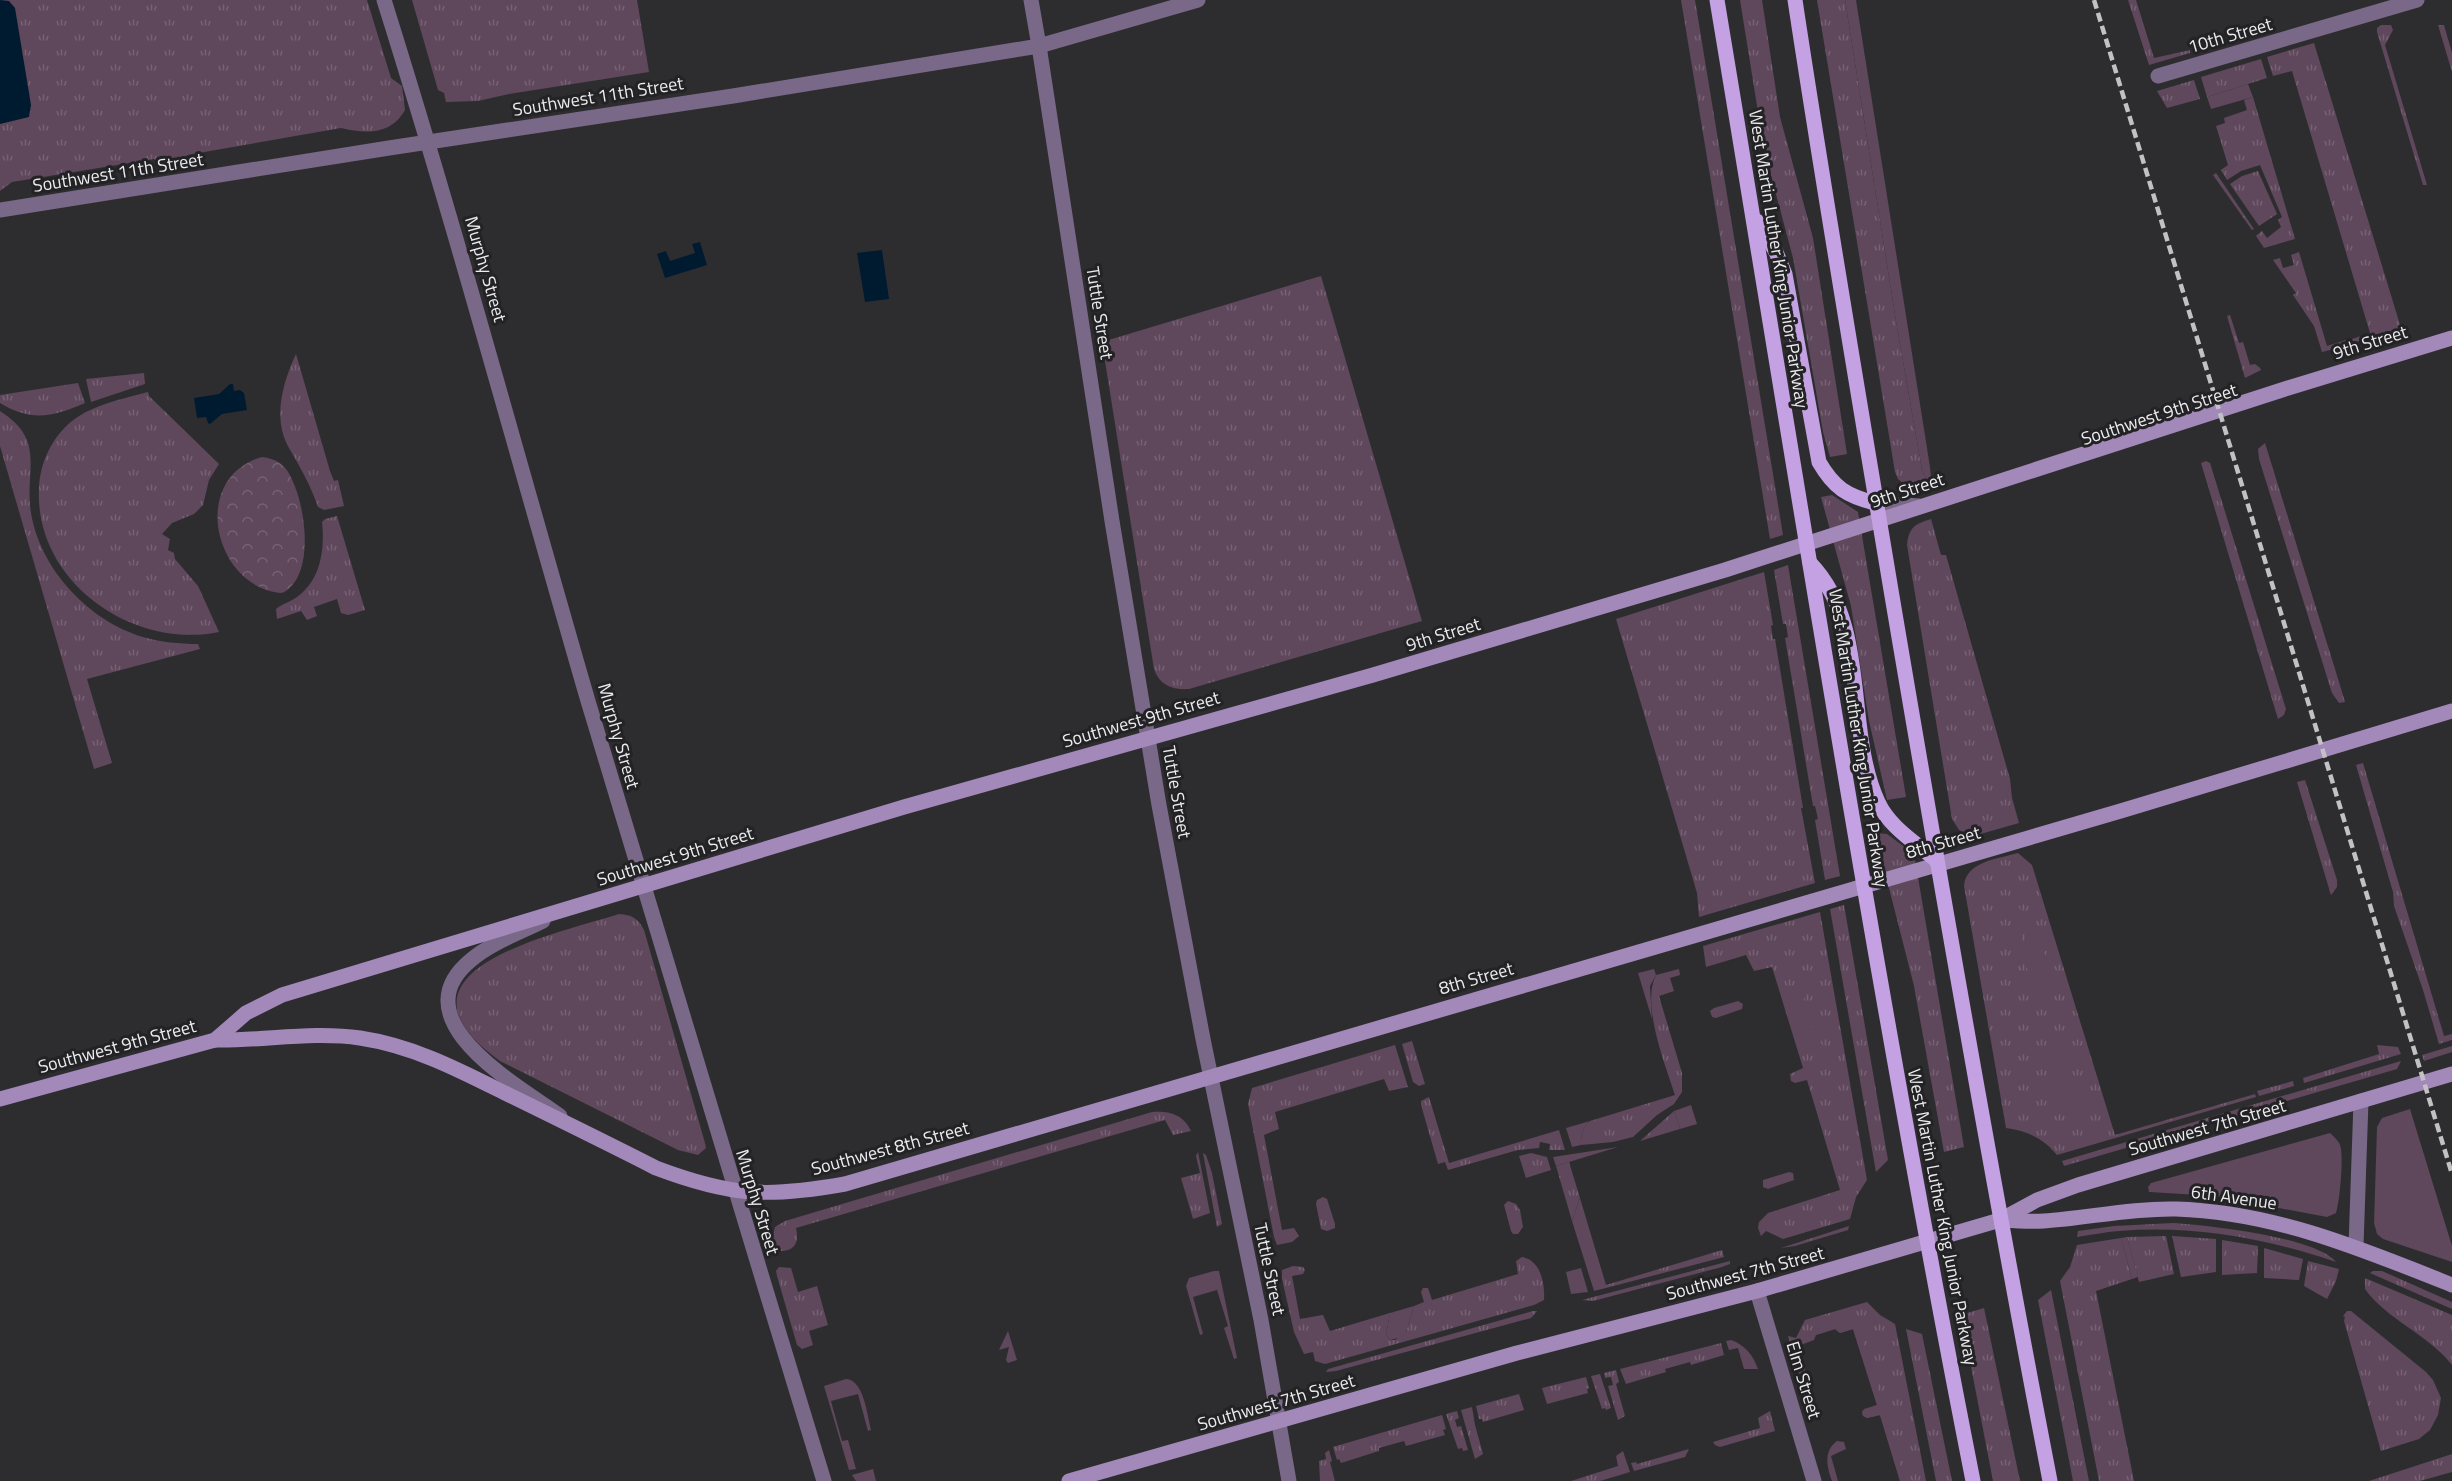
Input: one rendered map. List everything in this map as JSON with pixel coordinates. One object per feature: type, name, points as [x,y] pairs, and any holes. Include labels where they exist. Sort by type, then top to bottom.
[{"type":"main road","name":"West Martin Luther King Junior Parkway","points":[[1717,0],[1871,930],[1926,1241],[1973,1481]]},
{"type":"main road","points":[[1795,0],[1824,194],[1936,860],[2000,1220],[2050,1481]]},
{"type":"main road","points":[[1752,213],[1776,252],[1785,274],[1819,462],[1829,479],[1843,491],[1857,499],[1875,503]]},
{"type":"main road","name":"9th Street","points":[[1373,675],[1725,570],[2288,388],[2452,338]]},
{"type":"main road","points":[[1810,563],[1824,577],[1831,589],[1839,613],[1850,660],[1863,747],[1878,804],[1888,819],[1936,860]]},
{"type":"main road","name":"Southwest 9th Street","points":[[0,1098],[215,1040],[246,1013],[282,995],[643,885],[1148,737],[1373,675]]},
{"type":"main road","name":"8th Street","points":[[1409,1018],[2124,810],[2452,711]]},
{"type":"main road","name":"Southwest 8th Street","points":[[215,1040],[255,1040],[310,1035],[359,1038],[389,1044],[460,1071],[656,1168],[734,1192],[783,1193],[845,1184],[1409,1018]]},
{"type":"main road","name":"Southwest 7th Street","points":[[1069,1481],[1517,1353],[1757,1291],[2000,1220],[2037,1200],[2078,1185],[2452,1074]]},
{"type":"main road","name":"6th Avenue","points":[[2000,1220],[2042,1221],[2146,1210],[2227,1213],[2296,1227],[2356,1246],[2452,1285]]},
{"type":"street","name":"Murphy Street","points":[[384,0],[428,142],[734,1192],[824,1481]]},
{"type":"street","name":"Tuttle Street","points":[[1031,0],[1148,737],[1210,1076],[1289,1481]]},
{"type":"street","name":"Southwest 11th Street","points":[[0,210],[1039,46],[1198,0]]},
{"type":"street","name":"10th Street","points":[[2158,76],[2417,0]]},
{"type":"street","name":"Southwest 9th Street","points":[[1875,503],[1913,507],[1940,504],[2452,344]]},
{"type":"street","points":[[564,910],[470,960],[457,974],[450,990],[448,1006],[451,1021],[458,1035],[477,1055],[576,1127]]},
{"type":"street","points":[[2356,1246],[2361,1101]]},
{"type":"street","name":"Elm Street","points":[[1757,1291],[1814,1481]]},
{"type":"green space","points":[[0,0],[367,0],[391,78],[402,86],[405,110],[393,124],[377,131],[341,128],[187,155],[178,163],[165,165],[154,159],[12,182],[0,191]]},
{"type":"green space","points":[[412,0],[637,0],[649,72],[478,101],[446,102],[444,93],[438,90]]},
{"type":"green space","points":[[1681,0],[1695,0],[1783,535],[1770,539]]},
{"type":"green space","points":[[1740,0],[1762,0],[1780,117],[1813,238],[1847,454],[1830,457],[1823,432],[1793,258],[1764,149]]},
{"type":"green space","points":[[1817,0],[1845,0],[1922,470],[1930,486],[1913,492],[1898,479],[1895,472]]},
{"type":"green space","points":[[1845,0],[1856,0],[1932,486],[1922,470]]},
{"type":"green space","points":[[2128,0],[2136,0],[2154,58],[2190,50],[2190,53],[2149,65]]},
{"type":"green space","points":[[2381,25],[2391,25],[2393,30],[2385,45],[2427,185],[2423,185],[2377,32],[2377,28]]},
{"type":"green space","points":[[2438,25],[2444,25],[2452,53],[2452,72]]},
{"type":"green space","points":[[2314,43],[2401,328],[2353,343],[2352,339],[2370,333],[2292,71],[2273,76],[2267,57]]},
{"type":"green space","points":[[2261,59],[2267,78],[2207,97],[2201,77]]},
{"type":"green space","points":[[2194,80],[2200,99],[2167,108],[2157,91]]},
{"type":"green space","points":[[2248,84],[2253,97],[2211,109],[2207,97]]},
{"type":"green space","points":[[2253,97],[2295,239],[2264,248],[2256,236],[2262,231],[2267,238],[2281,227],[2278,220],[2282,217],[2260,165],[2241,171],[2227,180],[2221,170],[2228,165],[2216,126],[2225,123],[2224,118],[2247,110],[2244,100]]},
{"type":"green space","points":[[2258,171],[2277,214],[2259,226],[2230,184],[2242,176]]},
{"type":"green space","points":[[2216,173],[2254,229],[2252,230],[2213,175]]},
{"type":"green space","points":[[2299,252],[2327,346],[2346,340],[2348,345],[2322,352],[2314,326],[2293,295],[2296,293],[2273,260],[2280,258],[2283,268],[2294,265],[2291,255]]},
{"type":"green space","points":[[1321,276],[1422,621],[1189,689],[1172,688],[1163,683],[1154,669],[1102,342]]},
{"type":"green space","points":[[2230,315],[2239,343],[2243,342],[2250,365],[2255,364],[2261,370],[2245,378],[2227,316]]},
{"type":"green space","points":[[296,354],[330,471],[334,481],[338,480],[344,506],[324,510],[318,507],[284,436],[281,425],[281,400]]},
{"type":"green space","points":[[144,373],[145,384],[91,402],[86,379]]},
{"type":"green space","points":[[78,383],[85,403],[63,412],[32,415],[0,403],[0,395]]},
{"type":"green space","points":[[148,392],[149,396],[219,464],[209,480],[203,505],[194,514],[172,523],[162,534],[170,539],[168,550],[174,553],[175,559],[198,586],[219,632],[186,635],[153,630],[122,619],[94,602],[71,579],[53,552],[42,522],[39,488],[42,469],[48,451],[65,427],[90,410]]},
{"type":"green space","points":[[0,411],[15,422],[29,445],[31,513],[36,534],[56,573],[70,590],[86,606],[123,629],[156,640],[198,644],[200,649],[87,679],[112,763],[94,769],[0,446]]},
{"type":"green space","points":[[2265,443],[2345,702],[2339,703],[2332,693],[2259,459],[2258,449]]},
{"type":"green space","points":[[262,457],[275,460],[286,469],[293,481],[303,515],[304,553],[300,570],[293,584],[282,593],[258,587],[240,572],[226,553],[219,531],[218,508],[225,486],[239,468]]},
{"type":"green space","points":[[2206,461],[2210,463],[2286,709],[2284,715],[2278,719],[2201,463]]},
{"type":"green space","points":[[1832,495],[1858,512],[1906,797],[1887,800],[1869,721],[1851,606],[1821,497]]},
{"type":"green space","points":[[337,516],[365,610],[348,615],[341,613],[337,599],[314,607],[317,616],[307,620],[301,611],[277,619],[276,609],[297,597],[311,582],[322,553],[322,522]]},
{"type":"green space","points":[[1931,519],[1941,555],[1946,555],[2010,779],[2012,798],[2019,823],[1970,837],[1959,830],[1952,819],[1907,545],[1911,530]]},
{"type":"green space","points":[[1788,565],[1840,876],[1825,880],[1815,820],[1818,819],[1815,806],[1813,806],[1785,638],[1788,637],[1786,624],[1783,624],[1774,570]]},
{"type":"green space","points":[[1764,572],[1773,625],[1771,626],[1773,639],[1775,639],[1815,883],[1699,917],[1697,893],[1616,619]]},
{"type":"green space","points":[[2363,763],[2444,1036],[2452,1034],[2452,1040],[2439,1044],[2394,906],[2393,892],[2356,765]]},
{"type":"green space","points":[[2305,780],[2337,880],[2337,887],[2331,895],[2297,782]]},
{"type":"green space","points":[[1875,833],[1887,834],[1914,854],[1964,1147],[1944,1152],[1914,986]]},
{"type":"green space","points":[[2018,853],[2032,865],[2115,1135],[2255,1094],[2256,1097],[2057,1155],[2034,1136],[2006,1128],[1964,886],[1970,871],[1977,866],[1993,859]]},
{"type":"green space","points":[[2007,899],[2021,909],[2023,915],[2024,929],[2017,952]]},
{"type":"green space","points":[[1844,905],[1888,1160],[1876,1172],[1830,909]]},
{"type":"green space","points":[[1820,912],[1867,1180],[1856,1197],[1850,1219],[1783,1239],[1766,1231],[1761,1236],[1758,1228],[1759,1222],[1768,1213],[1840,1190],[1807,1080],[1795,1083],[1791,1081],[1790,1074],[1803,1068],[1772,967],[1754,971],[1746,955],[1706,967],[1703,946]]},
{"type":"green space","points":[[619,914],[634,918],[644,930],[705,1143],[706,1148],[698,1155],[678,1150],[500,1061],[467,1030],[457,1003],[465,980],[488,962],[519,946]]},
{"type":"green space","points":[[2033,934],[2041,944],[2047,964],[2050,983],[2045,989],[2037,989],[2028,971],[2026,936]]},
{"type":"green space","points":[[1654,969],[1656,975],[1650,986],[1652,1019],[1638,973]]},
{"type":"green space","points":[[1679,969],[1680,975],[1670,978],[1674,991],[1659,996],[1682,1073],[1682,1092],[1674,1104],[1657,1115],[1633,1137],[1613,1142],[1581,1145],[1582,1132],[1590,1121],[1675,1095],[1656,1034],[1651,1002],[1656,975]]},
{"type":"green space","points":[[1811,973],[1813,976],[1804,998],[1804,1006],[1810,1023],[1830,1058],[1833,1066],[1831,1068],[1788,1018],[1788,1003],[1792,992]]},
{"type":"green space","points":[[1738,1001],[1743,1004],[1742,1009],[1716,1018],[1712,1017],[1710,1011],[1714,1008]]},
{"type":"green space","points":[[1412,1041],[1425,1084],[1419,1086],[1413,1082],[1402,1044]]},
{"type":"green space","points":[[2056,1041],[2064,1045],[2073,1076],[2086,1092],[2089,1105],[2088,1116],[2074,1117],[2064,1112],[2056,1104],[2051,1092],[2049,1065]]},
{"type":"green space","points":[[1395,1045],[1408,1087],[1389,1091],[1384,1079],[1275,1112],[1279,1129],[1264,1135],[1282,1230],[1294,1228],[1299,1236],[1292,1242],[1277,1245],[1248,1104],[1252,1088]]},
{"type":"green space","points":[[2377,1045],[2398,1047],[2401,1054],[2304,1083],[2303,1078],[2379,1054]]},
{"type":"green space","points":[[2452,1046],[2452,1052],[2424,1061],[2422,1055]]},
{"type":"green space","points":[[2401,1061],[2397,1069],[2064,1166],[2062,1161]]},
{"type":"green space","points":[[2293,1081],[2294,1086],[2259,1096],[2257,1091]]},
{"type":"green space","points":[[1429,1097],[1449,1163],[1559,1130],[1565,1150],[1549,1150],[1550,1144],[1540,1142],[1539,1148],[1518,1150],[1448,1170],[1445,1162],[1438,1164],[1421,1105],[1421,1101]]},
{"type":"green space","points":[[1691,1105],[1697,1124],[1680,1129],[1674,1111]]},
{"type":"green space","points":[[2410,1109],[2452,1246],[2452,1262],[2383,1239],[2377,1234],[2374,1223],[2377,1127],[2382,1118]]},
{"type":"green space","points":[[1674,1111],[1680,1129],[1640,1141]]},
{"type":"green space","points":[[1152,1112],[1164,1112],[1180,1117],[1191,1131],[1173,1135],[1165,1120],[796,1228],[797,1239],[794,1246],[791,1249],[775,1250],[772,1240],[775,1227],[785,1221]]},
{"type":"green space","points":[[1590,1121],[1582,1132],[1581,1145],[1572,1147],[1566,1128]]},
{"type":"green space","points":[[2330,1133],[2337,1140],[2342,1155],[2336,1213],[2327,1217],[2215,1196],[2149,1192],[2148,1187],[2151,1183]]},
{"type":"green space","points":[[1618,1147],[1556,1166],[1553,1157]]},
{"type":"green space","points":[[1198,1152],[1210,1213],[1193,1219],[1181,1178],[1200,1173],[1196,1156]]},
{"type":"green space","points":[[1203,1153],[1206,1155],[1212,1173],[1222,1224],[1217,1227]]},
{"type":"green space","points":[[1531,1153],[1547,1157],[1551,1170],[1526,1178],[1519,1156]]},
{"type":"green space","points":[[1569,1162],[1580,1198],[1572,1221],[1556,1166]]},
{"type":"green space","points":[[1789,1172],[1793,1173],[1794,1180],[1768,1189],[1763,1187],[1763,1180]]},
{"type":"green space","points":[[1323,1197],[1327,1199],[1335,1224],[1335,1228],[1327,1231],[1321,1229],[1316,1204],[1317,1200]]},
{"type":"green space","points":[[1580,1198],[1606,1285],[1606,1288],[1594,1291],[1572,1221]]},
{"type":"green space","points":[[1508,1201],[1516,1204],[1520,1210],[1523,1227],[1518,1234],[1513,1234],[1511,1231],[1504,1205]]},
{"type":"green space","points":[[2173,1223],[2210,1226],[2285,1239],[2325,1253],[2336,1262],[2283,1246],[2202,1232],[2114,1231],[2077,1237],[2078,1231],[2114,1226]]},
{"type":"green space","points":[[1849,1226],[1848,1230],[1781,1248]]},
{"type":"green space","points":[[2166,1236],[2174,1274],[2139,1282],[2127,1237]]},
{"type":"green space","points":[[2172,1236],[2216,1239],[2216,1272],[2181,1277]]},
{"type":"green space","points":[[2127,1237],[2138,1277],[2132,1279],[2121,1238]]},
{"type":"green space","points":[[2121,1238],[2132,1279],[2096,1291],[2134,1481],[2099,1481],[2060,1281],[2070,1267],[2077,1245]]},
{"type":"green space","points":[[2222,1240],[2258,1246],[2257,1273],[2222,1275]]},
{"type":"green space","points":[[2264,1248],[2303,1259],[2299,1280],[2264,1278]]},
{"type":"green space","points":[[1722,1250],[1724,1257],[1606,1288],[1606,1285]]},
{"type":"green space","points":[[1522,1257],[1534,1263],[1538,1268],[1544,1287],[1544,1300],[1534,1305],[1325,1364],[1315,1361],[1313,1352],[1304,1354],[1294,1332],[1282,1279],[1282,1270],[1293,1266],[1303,1267],[1305,1270],[1303,1274],[1292,1276],[1300,1319],[1323,1315],[1330,1331],[1390,1313],[1386,1335],[1390,1340],[1395,1340],[1406,1332],[1414,1306],[1424,1302],[1421,1292],[1423,1288],[1428,1288],[1432,1300],[1518,1274],[1516,1261]]},
{"type":"green space","points":[[1730,1261],[1730,1264],[1722,1267],[1593,1301],[1582,1300]]},
{"type":"green space","points":[[2308,1261],[2339,1269],[2327,1299],[2304,1286]]},
{"type":"green space","points":[[779,1267],[791,1268],[798,1292],[817,1286],[828,1325],[809,1331],[813,1345],[802,1349],[797,1345],[777,1276],[776,1271]]},
{"type":"green space","points":[[1581,1268],[1588,1292],[1571,1294],[1566,1272]]},
{"type":"green space","points":[[1219,1271],[1237,1358],[1234,1359],[1224,1328],[1228,1326],[1217,1290],[1193,1297],[1203,1334],[1200,1335],[1186,1286],[1189,1278]]},
{"type":"green space","points":[[2382,1271],[2452,1302],[2452,1309],[2370,1273]]},
{"type":"green space","points":[[2365,1278],[2452,1315],[2452,1365],[2443,1354],[2374,1300],[2365,1289]]},
{"type":"green space","points":[[2051,1290],[2089,1481],[2073,1481],[2038,1300]]},
{"type":"green space","points":[[1867,1302],[1880,1315],[1895,1324],[1926,1481],[1900,1481],[1880,1415],[1867,1418],[1863,1416],[1862,1411],[1877,1405],[1853,1329],[1840,1333],[1835,1329],[1816,1335],[1814,1340],[1798,1346],[1816,1406],[1809,1410],[1788,1336],[1796,1338],[1805,1320]]},
{"type":"green space","points":[[1414,1306],[1406,1332],[1402,1337],[1390,1340],[1386,1335],[1390,1313]]},
{"type":"green space","points":[[1984,1308],[2020,1481],[1993,1481],[1961,1315]]},
{"type":"green space","points":[[1537,1311],[1531,1318],[1326,1372],[1328,1369]]},
{"type":"green space","points":[[2347,1311],[2351,1311],[2433,1380],[2441,1398],[2438,1415],[2430,1430],[2419,1439],[2381,1451],[2344,1321],[2343,1316]]},
{"type":"green space","points":[[1856,1317],[1905,1481],[1900,1481],[1880,1415],[1867,1418],[1862,1414],[1864,1409],[1877,1405],[1853,1329],[1840,1333],[1835,1329],[1816,1335],[1814,1329]]},
{"type":"green space","points":[[1906,1329],[1922,1334],[1952,1481],[1936,1481]]},
{"type":"green space","points":[[1008,1331],[1017,1360],[1008,1363],[1006,1360],[1009,1347],[999,1350]]},
{"type":"green space","points":[[1731,1340],[1748,1351],[1758,1369],[1744,1369],[1738,1348],[1729,1350],[1726,1341]]},
{"type":"green space","points":[[1721,1343],[1724,1355],[1691,1365],[1690,1362],[1665,1369],[1666,1372],[1626,1384],[1620,1369]]},
{"type":"green space","points":[[1616,1370],[1619,1382],[1616,1384],[1625,1416],[1618,1420],[1608,1386],[1613,1385],[1611,1377],[1605,1378],[1604,1373]]},
{"type":"green space","points":[[1600,1374],[1611,1408],[1606,1410],[1602,1409],[1591,1376]]},
{"type":"green space","points":[[1586,1377],[1588,1393],[1547,1404],[1542,1388]]},
{"type":"green space","points":[[846,1379],[857,1385],[861,1392],[871,1430],[868,1431],[858,1394],[831,1401],[842,1441],[848,1440],[856,1469],[849,1470],[824,1386]]},
{"type":"green space","points":[[1519,1394],[1524,1410],[1483,1422],[1479,1419],[1476,1406]]},
{"type":"green space","points":[[1472,1407],[1483,1454],[1475,1459],[1461,1410]]},
{"type":"green space","points":[[1457,1411],[1459,1418],[1455,1420],[1457,1427],[1461,1426],[1468,1450],[1458,1449],[1446,1414]]},
{"type":"green space","points":[[1770,1411],[1775,1431],[1720,1447],[1713,1442],[1760,1428],[1758,1418]]},
{"type":"green space","points":[[1442,1415],[1446,1429],[1443,1430],[1445,1435],[1406,1446],[1404,1441],[1341,1463],[1339,1459],[1337,1460],[1333,1447]]},
{"type":"green space","points":[[1837,1441],[1844,1442],[1846,1449],[1831,1456],[1838,1481],[1832,1481],[1828,1454]]},
{"type":"green space","points":[[1689,1449],[1685,1457],[1634,1471],[1631,1463],[1636,1462],[1637,1464]]},
{"type":"green space","points":[[1329,1450],[1335,1481],[1320,1481],[1319,1461],[1326,1459],[1325,1453]]},
{"type":"green space","points":[[1623,1451],[1630,1472],[1600,1481],[1571,1481],[1618,1466],[1616,1456]]},
{"type":"green space","points":[[2452,1454],[2452,1472],[2420,1481],[2369,1481]]},
{"type":"green space","points":[[873,1469],[876,1481],[856,1481],[852,1475]]},
{"type":"water","points":[[0,0],[9,1],[15,8],[31,105],[29,117],[0,124]]},
{"type":"water","points":[[700,242],[707,265],[665,278],[657,254],[666,251],[670,261],[695,253],[692,244]]},
{"type":"water","points":[[882,250],[889,299],[865,302],[857,253]]},
{"type":"water","points":[[233,384],[234,391],[240,390],[244,393],[247,410],[222,414],[210,424],[206,417],[197,418],[194,398],[219,394]]},
{"type":"railway","points":[[2094,0],[2452,1174]]}]
